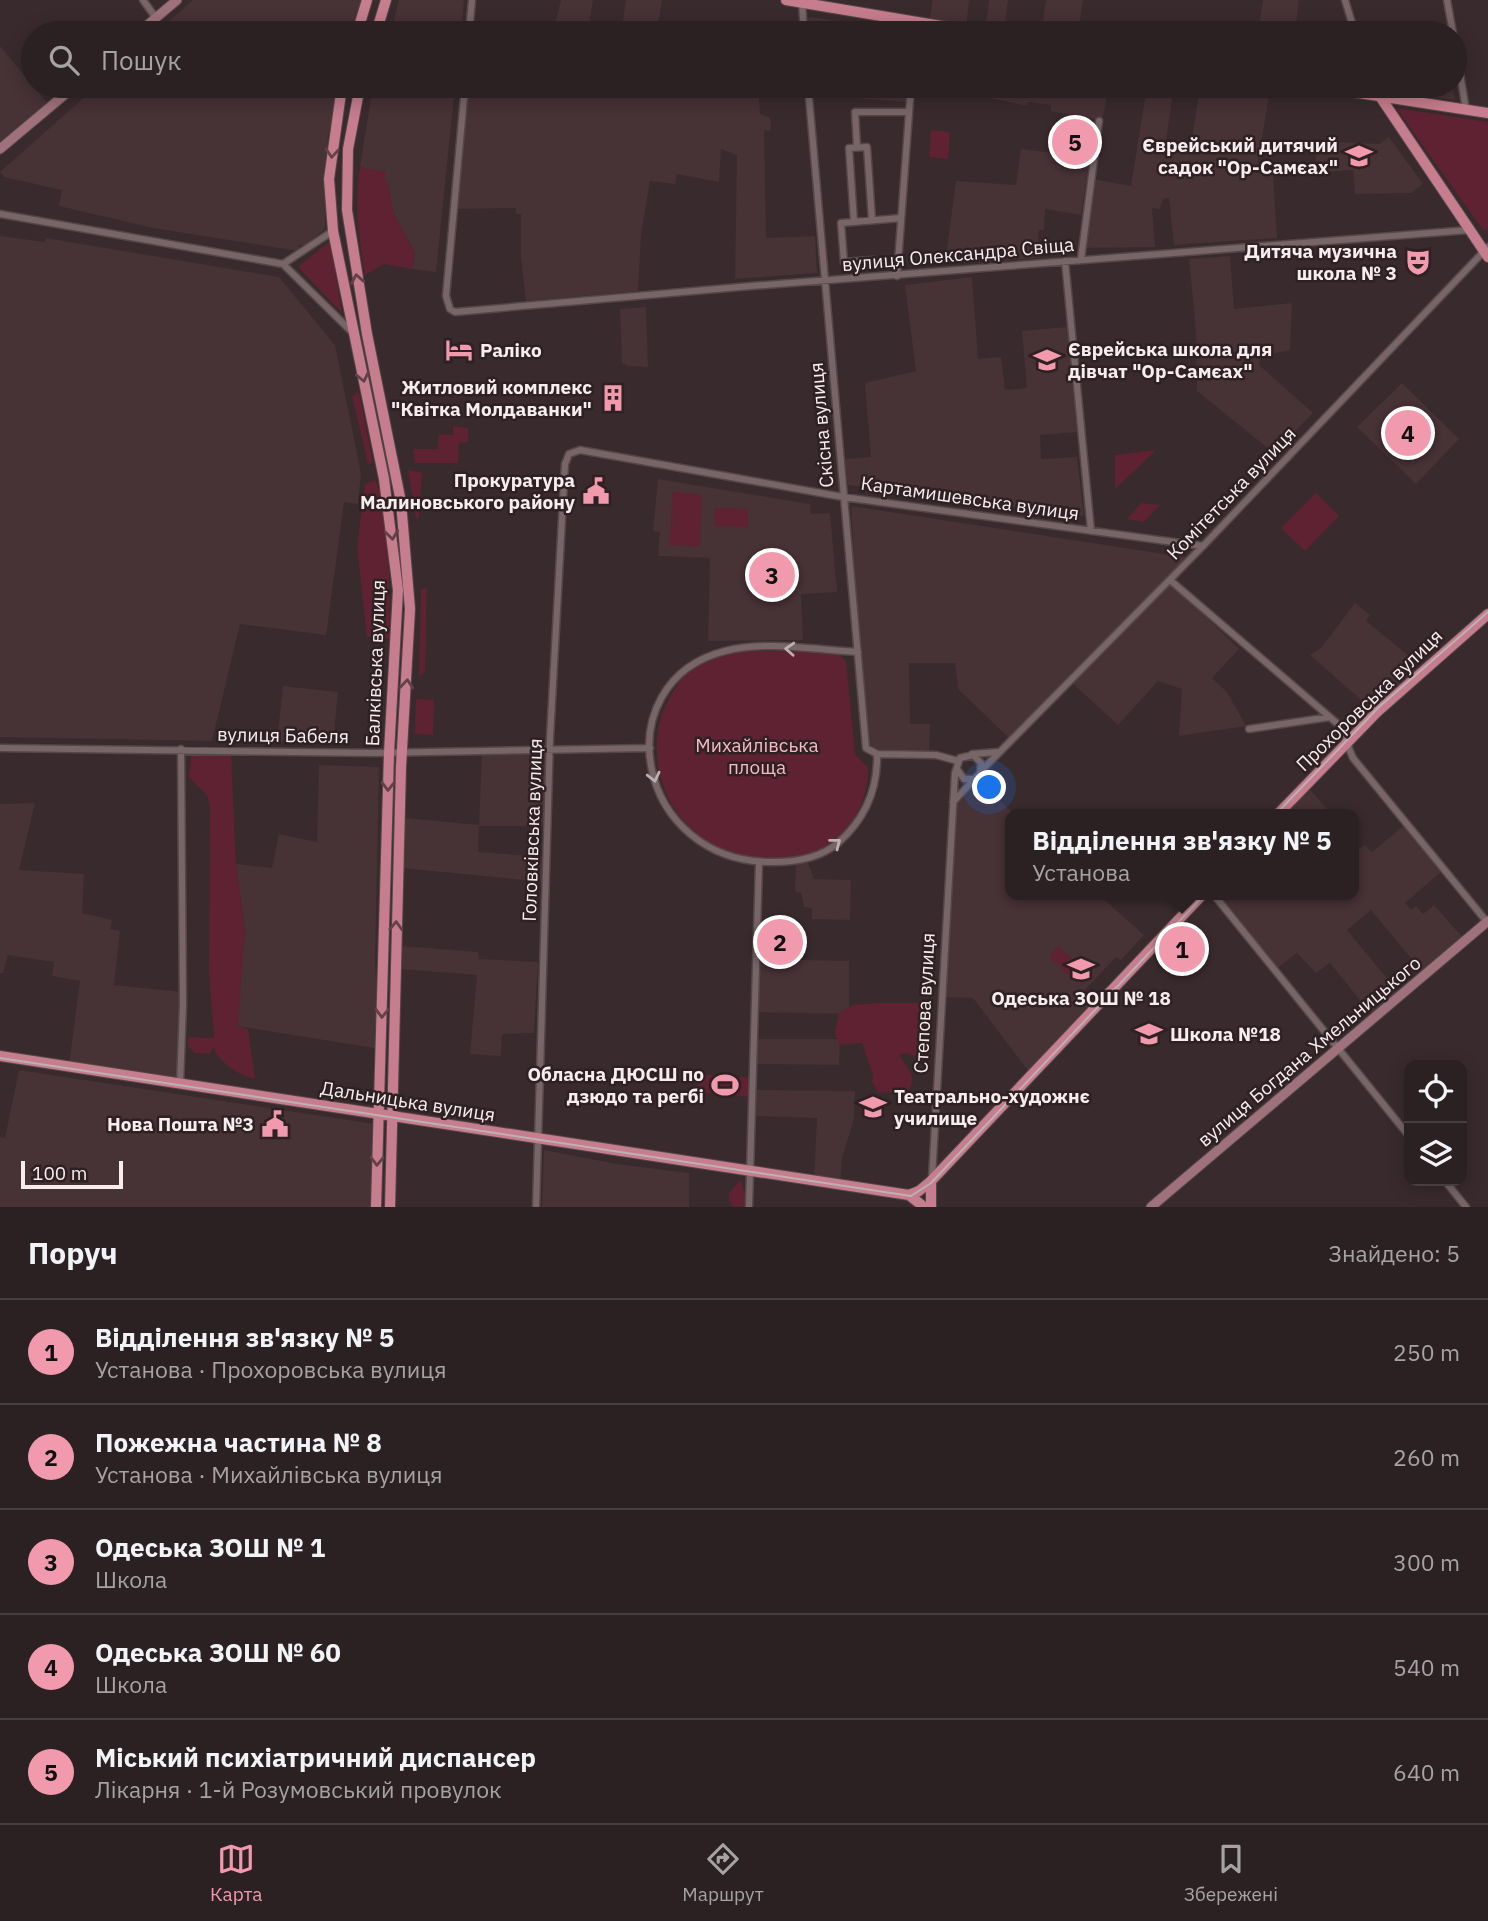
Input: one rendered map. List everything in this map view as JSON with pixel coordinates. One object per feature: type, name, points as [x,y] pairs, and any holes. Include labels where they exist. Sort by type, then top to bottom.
[{"type":"main road","points":[[152,21],[177,0]]},
{"type":"main road","points":[[361,21],[368,0]]},
{"type":"main road","points":[[380,21],[386,0]]},
{"type":"main road","points":[[786,0],[911,21]]},
{"type":"main road","points":[[0,149],[61,98]]},
{"type":"main road","name":"Балківська вулиця","points":[[340,98],[330,168],[332,231],[384,479],[396,563],[397,633],[389,752],[376,1207]]},
{"type":"main road","name":"Балківська вулиця","points":[[358,98],[348,149],[347,210],[367,334],[405,528],[410,633],[401,752],[390,1207]]},
{"type":"main road","points":[[1382,98],[1469,230],[1487,252]]},
{"type":"main road","points":[[1413,98],[1488,113]]},
{"type":"main road","name":"Прохоровська вулиця","points":[[1283,809],[1346,742],[1412,679],[1488,614]]},
{"type":"main road","points":[[924,1207],[909,1195],[932,1181],[1197,900]]},
{"type":"main road","name":"вулиця Богдана Хмельницького","points":[[1151,1207],[1487,922]]},
{"type":"main road","name":"Дальницька вулиця","points":[[0,1056],[909,1195]]},
{"type":"main road","name":"Степова вулиця","points":[[931,1207],[932,1181]]},
{"type":"street","points":[[143,0],[156,18]]},
{"type":"street","points":[[470,21],[472,0]]},
{"type":"street","points":[[1345,0],[1351,21]]},
{"type":"street","points":[[1447,0],[1451,21]]},
{"type":"street","points":[[802,2],[803,21]]},
{"type":"street","name":"вулиця Олександра Свіща","points":[[463,98],[446,296],[450,309],[462,313],[1081,259],[1469,230]]},
{"type":"street","name":"Cкісна вулиця","points":[[809,98],[866,748],[877,754]]},
{"type":"street","points":[[897,276],[910,98]]},
{"type":"street","points":[[1464,98],[1466,110]]},
{"type":"street","points":[[857,147],[855,112],[909,112]]},
{"type":"street","points":[[1081,259],[1100,121]]},
{"type":"street","points":[[854,222],[849,148],[857,147],[867,146],[872,220]]},
{"type":"street","points":[[0,214],[283,264],[354,334]]},
{"type":"street","points":[[874,260],[844,262],[841,223],[901,218]]},
{"type":"street","points":[[283,264],[332,231]]},
{"type":"street","name":"Комітетська вулиця","points":[[980,772],[1487,252]]},
{"type":"street","points":[[1065,261],[1091,530]]},
{"type":"street","name":"Картамишевська вулиця","points":[[569,454],[580,450],[623,456],[843,497],[1203,546]]},
{"type":"street","name":"Головківська вулиця","points":[[536,1207],[550,748],[565,464],[569,454]]},
{"type":"street","points":[[1170,580],[1339,724],[1353,758],[1487,922]]},
{"type":"street","points":[[858,652],[752,647],[726,650],[703,659],[682,673],[667,689],[657,708],[650,748],[653,779],[664,807],[678,824],[710,850],[727,857],[759,863],[786,862],[819,855],[849,833],[871,796],[876,782],[877,754],[936,755],[957,764],[961,777],[973,779]]},
{"type":"street","points":[[1249,729],[1329,717]]},
{"type":"street","name":"вулиця Бабеля","points":[[0,748],[401,752],[650,748]]},
{"type":"street","points":[[180,1084],[183,1004],[181,749]]},
{"type":"street","points":[[957,764],[971,755],[998,752]]},
{"type":"street","points":[[953,802],[980,772],[981,763],[971,755]]},
{"type":"street","name":"Степова вулиця","points":[[932,1181],[957,764]]},
{"type":"street","points":[[749,1207],[759,863]]},
{"type":"street","points":[[1218,900],[1404,1130]]},
{"type":"street","points":[[1449,1186],[1466,1207]]},
{"type":"shaded area","points":[[193,0],[362,0],[356,21],[169,21]]},
{"type":"shaded area","points":[[399,0],[464,0],[462,21],[394,21]]},
{"type":"shaded area","points":[[561,0],[593,0],[590,21],[556,21]]},
{"type":"shaded area","points":[[626,0],[662,0],[659,21],[623,21]]},
{"type":"shaded area","points":[[933,0],[969,0],[967,21],[929,21]]},
{"type":"shaded area","points":[[989,0],[1008,0],[1005,21],[986,21]]},
{"type":"shaded area","points":[[1046,0],[1083,0],[1080,21],[1043,21]]},
{"type":"shaded area","points":[[1263,0],[1299,0],[1296,21],[1260,21]]},
{"type":"shaded area","points":[[811,17],[836,21],[804,21]]},
{"type":"shaded area","points":[[0,46],[21,71],[21,98],[43,98],[47,103],[0,143]]},
{"type":"shaded area","points":[[83,98],[336,98],[328,138],[325,229],[305,245],[299,245],[298,251],[153,228],[59,206],[62,190],[4,177],[0,172]]},
{"type":"shaded area","points":[[371,98],[454,98],[436,272],[412,269],[415,253],[393,212],[388,183],[385,183],[385,172],[360,167]]},
{"type":"shaded area","points":[[468,98],[759,98],[760,114],[769,117],[771,122],[770,131],[764,130],[766,238],[815,236],[817,273],[735,279],[737,155],[721,149],[719,182],[677,174],[675,184],[650,181],[641,235],[638,291],[526,301],[521,257],[521,214],[516,214],[516,208],[458,209]]},
{"type":"shaded area","points":[[854,98],[906,98],[906,102]]},
{"type":"shaded area","points":[[989,98],[1107,98],[1102,121],[1051,111],[1051,105],[1028,102],[1027,106]]},
{"type":"shaded area","points":[[1145,98],[1172,98],[1165,148],[1190,152],[1198,98],[1269,98],[1256,173],[1273,172],[1277,238],[1174,245],[1169,198],[1163,199],[1160,209],[1152,208],[1155,247],[1081,248],[1093,179],[1131,186]]},
{"type":"shaded area","points":[[1060,118],[1095,123],[1081,215],[1045,209],[1044,230],[1039,230],[1038,237],[1041,258],[945,263],[956,181],[1016,185],[1021,149],[1055,153]]},
{"type":"shaded area","name":"Єврейський дитячий садок \"Ор-Самєах\"","points":[[1389,137],[1423,184],[1411,193],[1355,194],[1353,170],[1325,172],[1324,167],[1317,168],[1314,141],[1379,144]]},
{"type":"shaded area","points":[[0,236],[45,242],[46,238],[279,277],[335,345],[361,473],[358,504],[344,502],[326,635],[240,624],[212,741],[0,737]]},
{"type":"shaded area","points":[[1230,256],[1234,309],[1292,303],[1290,350],[1261,356],[1259,365],[1313,413],[1274,453],[1197,391],[1196,330],[1189,259]]},
{"type":"shaded area","points":[[972,277],[978,359],[1001,357],[1005,390],[1027,388],[1022,331],[1067,327],[1077,432],[1040,435],[1041,459],[1077,457],[1084,516],[848,485],[845,459],[871,457],[865,383],[916,371],[905,285]]},
{"type":"shaded area","points":[[646,307],[648,367],[629,366],[622,363],[620,309]]},
{"type":"shaded area","points":[[1402,383],[1459,439],[1416,484],[1357,427]]},
{"type":"shaded area","points":[[658,479],[810,504],[811,514],[830,513],[837,592],[801,594],[803,640],[708,641],[710,558],[658,556],[660,532],[653,531]]},
{"type":"shaded area","points":[[851,506],[1190,558],[1009,738],[958,689],[955,663],[909,663],[910,724],[930,724],[929,755],[877,753],[866,748],[863,725]]},
{"type":"shaded area","points":[[1169,581],[1239,649],[1212,678],[1227,692],[1246,726],[1179,736],[1182,689],[1158,681],[1118,725],[1071,682]]},
{"type":"shaded area","points":[[1355,603],[1370,615],[1366,621],[1409,656],[1417,673],[1375,712],[1310,655],[1321,648]]},
{"type":"shaded area","points":[[283,686],[338,692],[333,743],[277,742]]},
{"type":"shaded area","points":[[549,749],[547,826],[479,826],[478,852],[546,857],[545,882],[401,868],[404,818],[479,825],[482,751]]},
{"type":"shaded area","points":[[319,765],[379,767],[375,961],[380,1049],[237,1026],[245,930],[236,864],[272,868],[279,834],[317,842]]},
{"type":"shaded area","points":[[979,780],[1009,809],[1005,809],[1005,900],[1105,900],[1144,935],[1121,960],[1116,957],[1082,993],[1094,1005],[1030,1073],[973,998],[943,997],[954,806]]},
{"type":"shaded area","points":[[1306,785],[1327,809],[1284,809]]},
{"type":"shaded area","points":[[35,803],[19,870],[84,874],[82,913],[112,920],[110,929],[120,931],[114,985],[182,992],[180,1082],[69,1065],[80,981],[52,976],[54,962],[8,955],[3,973],[0,973],[0,804]]},
{"type":"shaded area","points":[[1406,824],[1442,871],[1405,903],[1411,910],[1416,906],[1423,914],[1434,905],[1465,940],[1425,975],[1371,910],[1347,930],[1401,995],[1375,1019],[1330,963],[1316,973],[1297,953],[1276,969],[1220,900],[1359,900],[1359,847],[1365,845],[1372,852]]},
{"type":"shaded area","points":[[808,863],[814,879],[851,880],[850,920],[812,919],[812,908],[804,907],[801,893],[795,892],[796,865]]},
{"type":"shaded area","points":[[401,946],[478,952],[479,959],[538,962],[534,1033],[502,1034],[501,1056],[470,1054],[477,975],[400,969]]},
{"type":"shaded area","points":[[758,959],[849,961],[849,1014],[756,1012]]},
{"type":"shaded area","points":[[755,1039],[840,1039],[839,1065],[754,1064]]},
{"type":"shaded area","points":[[19,1070],[375,1124],[372,1207],[0,1207],[0,1137],[5,1138]]},
{"type":"shaded area","points":[[753,1090],[855,1091],[854,1119],[842,1158],[840,1184],[814,1180],[817,1118],[753,1116]]},
{"type":"shaded area","points":[[544,1150],[617,1164],[689,1173],[689,1207],[542,1207]]},
{"type":"green space","points":[[1396,108],[1488,122],[1488,230],[1483,230]]},
{"type":"green space","points":[[931,130],[950,132],[948,159],[929,157]]},
{"type":"green space","points":[[360,167],[385,172],[393,212],[415,253],[412,269],[384,264],[365,275],[357,208]]},
{"type":"green space","points":[[330,241],[342,313],[298,267]]},
{"type":"green space","points":[[359,392],[373,463],[368,464],[352,396]]},
{"type":"green space","points":[[453,426],[468,428],[468,442],[459,443],[458,463],[415,463],[413,449],[438,449],[439,434],[453,435]]},
{"type":"green space","points":[[1156,450],[1115,489],[1115,455]]},
{"type":"green space","points":[[408,470],[422,473],[419,518],[416,518]]},
{"type":"green space","points":[[375,480],[384,511],[388,556],[390,637],[383,640],[367,637],[357,547],[365,484]]},
{"type":"green space","points":[[673,492],[702,495],[700,546],[669,545]]},
{"type":"green space","points":[[1316,493],[1339,516],[1305,551],[1281,528]]},
{"type":"green space","points":[[1141,503],[1160,505],[1144,522],[1127,519]]},
{"type":"green space","points":[[715,508],[748,509],[748,527],[714,526]]},
{"type":"green space","points":[[427,588],[425,672],[419,677],[421,589]]},
{"type":"green space","name":"Михайлівська площа","points":[[763,651],[837,653],[846,661],[855,754],[868,768],[859,809],[838,838],[807,855],[771,860],[735,854],[701,837],[675,809],[658,762],[657,736],[663,711],[682,680],[695,666],[720,654]]},
{"type":"green space","points":[[416,699],[434,700],[433,735],[415,734]]},
{"type":"green space","points":[[192,753],[231,753],[236,864],[245,930],[238,1026],[248,1029],[255,1079],[230,1068],[214,1048],[209,1054],[195,1053],[188,1047],[188,1037],[214,1038],[209,974],[210,808],[207,795],[189,777]]},
{"type":"green space","points":[[1058,946],[1080,966],[1070,976],[1049,957]]},
{"type":"green space","points":[[927,1003],[917,1057],[907,1053],[900,1055],[912,1076],[909,1090],[879,1093],[872,1082],[873,1075],[862,1043],[839,1045],[835,1032],[839,1013],[853,1005]]},
{"type":"green space","name":"Обласна ДЮСШ по дзюдо та регбі","points":[[699,1074],[753,1078],[751,1097],[698,1092]]},
{"type":"green space","points":[[740,1180],[745,1192],[745,1207],[734,1207],[729,1201],[729,1193]]},
{"type":"tram line","points":[[1281,809],[1379,707],[1488,612]]},
{"type":"tram line","points":[[0,1058],[911,1196],[931,1183],[1199,900]]},
{"type":"place","name":"Міський психіатричний диспансер","points":[[1075,142]]},
{"type":"place","name":"Єврейський дитячий садок \"Ор-Самєах\"","points":[[1359,156]]},
{"type":"place","name":"Дитяча музична школа № 3","points":[[1418,262]]},
{"type":"place","name":"Раліко","points":[[459,350]]},
{"type":"place","name":"Єврейська школа для дівчат \"Ор-Самєах\"","points":[[1047,360]]},
{"type":"place","name":"Житловий комплекс \"Квітка Молдаванки\"","points":[[613,398]]},
{"type":"place","name":"Одеська ЗОШ № 60","points":[[1408,433]]},
{"type":"place","name":"Прокуратура Малиновського району","points":[[596,491]]},
{"type":"place","name":"Одеська ЗОШ № 1","points":[[772,575]]},
{"type":"place","name":"Пожежна частина № 8","points":[[780,942]]},
{"type":"place","name":"Відділення зв'язку № 5","points":[[1182,949]]},
{"type":"place","name":"Одеська ЗОШ № 18","points":[[1081,969]]},
{"type":"place","name":"Школа №18","points":[[1149,1034]]},
{"type":"place","name":"Обласна ДЮСШ по дзюдо та регбі","points":[[725,1085]]},
{"type":"place","name":"Театрально-художнє училище","points":[[873,1107]]},
{"type":"place","name":"Нова Пошта №3","points":[[275,1124]]}]
